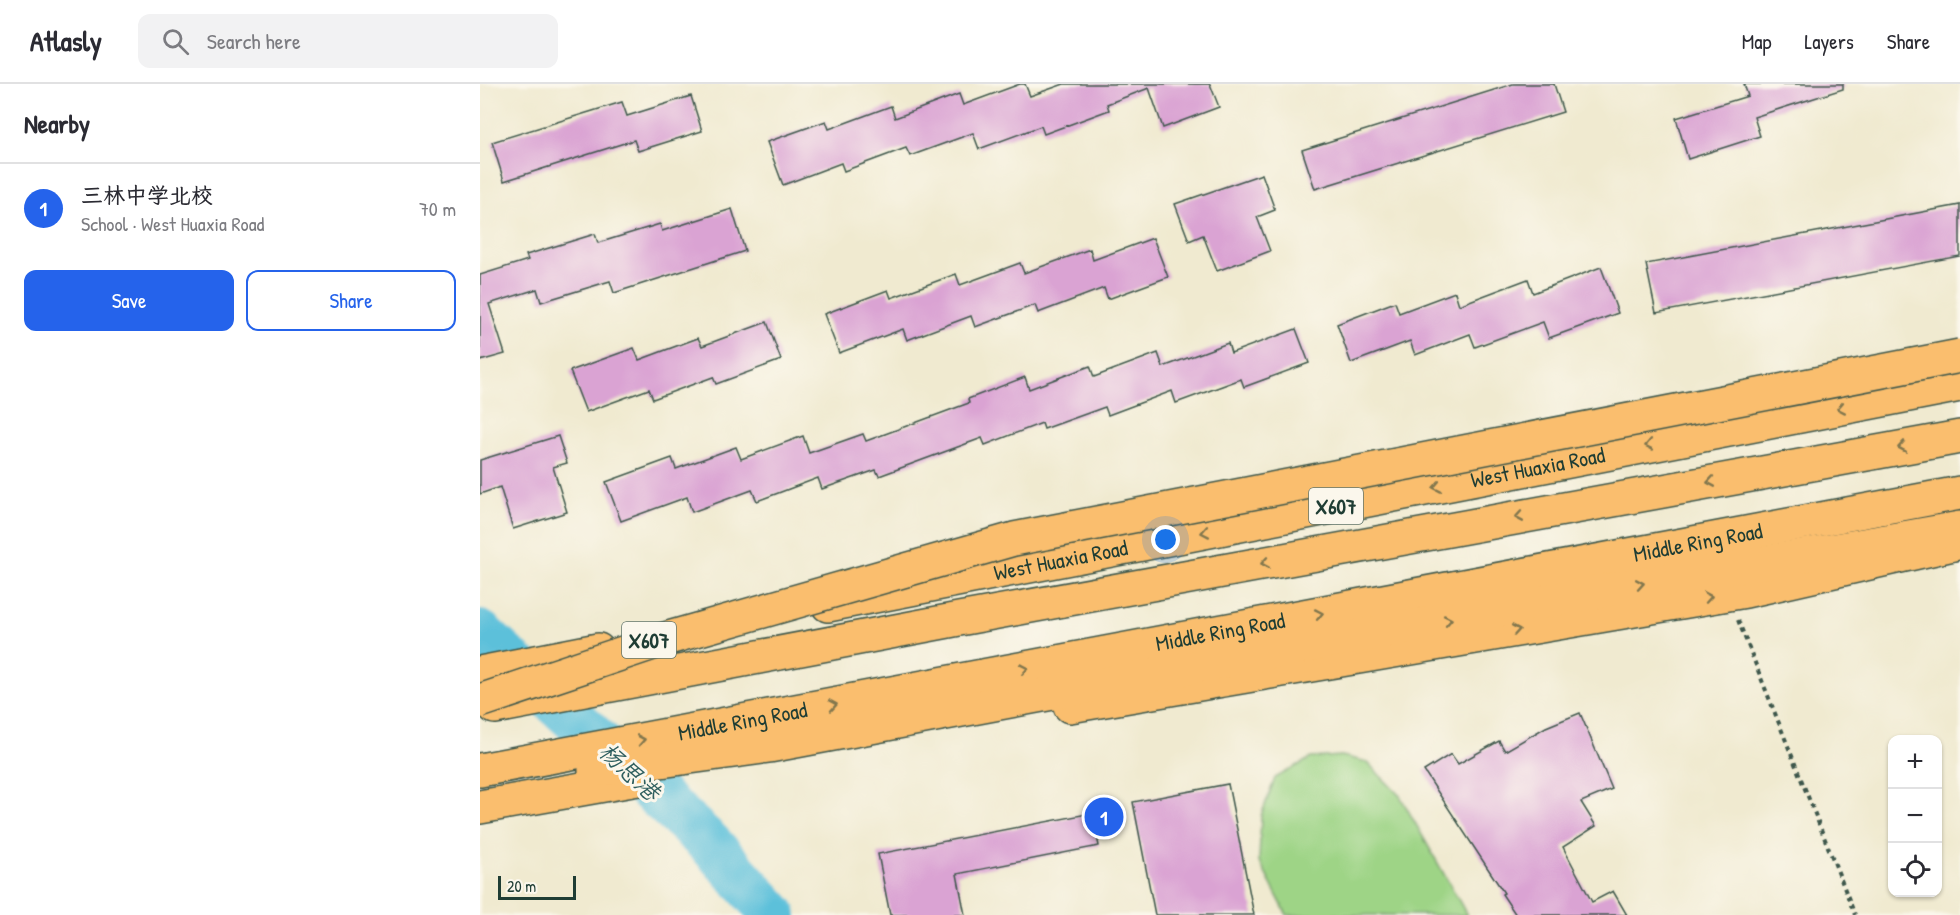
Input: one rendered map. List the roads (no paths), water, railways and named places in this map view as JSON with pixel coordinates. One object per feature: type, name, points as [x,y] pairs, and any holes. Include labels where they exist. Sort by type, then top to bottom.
[{"type":"main road","points":[[713,628],[787,589],[1960,344]]},
{"type":"main road","points":[[480,701],[665,639],[1014,539],[1960,356]]},
{"type":"main road","name":"West Huaxia Road","points":[[480,673],[1960,385]]},
{"type":"main road","points":[[480,710],[959,619],[1960,437]]},
{"type":"main road","name":"Middle Ring Road","points":[[480,770],[1960,493]]},
{"type":"main road","points":[[480,786],[769,746],[1960,528]]},
{"type":"main road","points":[[480,807],[566,790],[1746,591],[1960,543]]},
{"type":"waterway","name":"杨思港","points":[[480,633],[710,844],[774,915]]},
{"type":"place","name":"三林中学北校","points":[[1104,817]]}]
